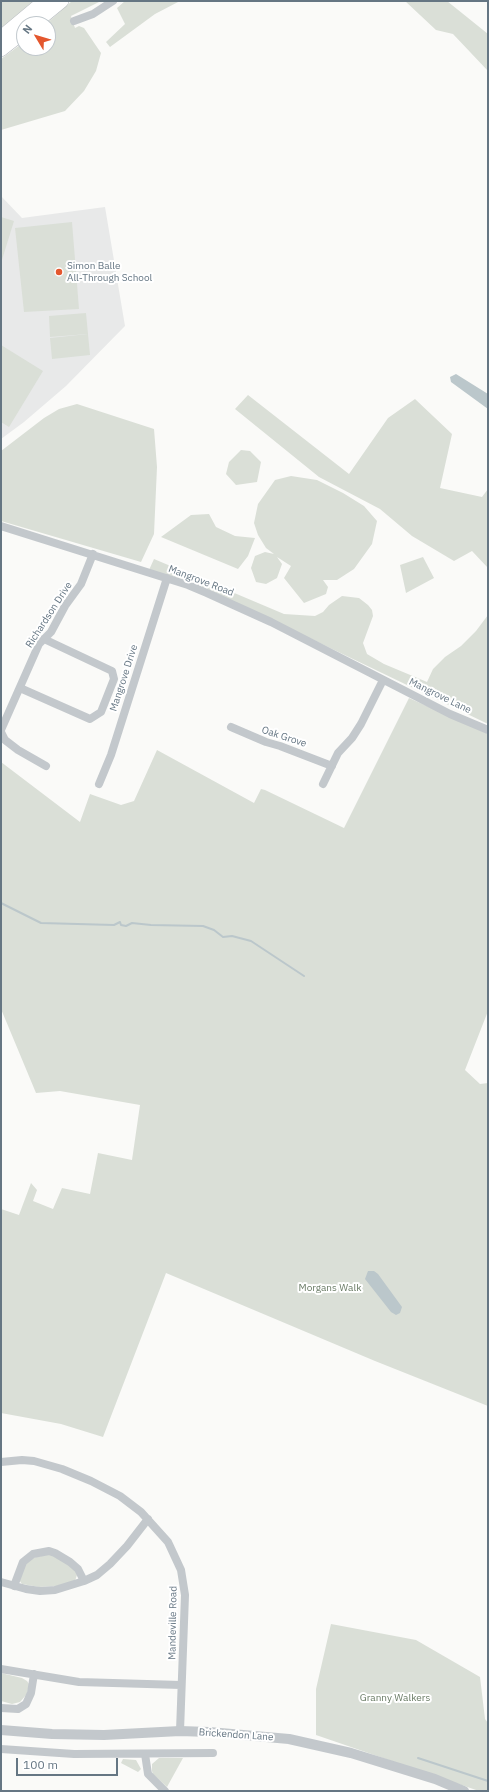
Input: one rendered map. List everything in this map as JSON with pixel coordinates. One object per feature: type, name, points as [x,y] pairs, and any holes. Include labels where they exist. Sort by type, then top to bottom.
[{"type":"highway","points":[[1,37],[44,1]]},
{"type":"highway","points":[[44,16],[62,1]]},
{"type":"highway","points":[[1,50],[16,38]]},
{"type":"street","points":[[74,21],[93,14],[114,1]]},
{"type":"street","name":"Mangrove Road","points":[[1,526],[167,578],[207,593],[246,610],[383,680]]},
{"type":"street","name":"Richardson Drive","points":[[46,766],[18,750],[5,740],[1,731],[39,644],[51,632],[65,606],[81,584],[93,554]]},
{"type":"street","name":"Mangrove Drive","points":[[99,784],[111,755],[167,578]]},
{"type":"street","points":[[20,688],[90,719],[101,712],[114,679],[112,671],[44,639]]},
{"type":"street","points":[[323,784],[341,748],[352,738],[361,724],[383,680]]},
{"type":"street","name":"Mangrove Lane","points":[[383,680],[450,714],[488,730]]},
{"type":"street","name":"Oak Grove","points":[[232,727],[266,742],[332,766]]},
{"type":"street","name":"Mandeville Road","points":[[1,1462],[22,1460],[34,1461],[77,1474],[120,1496],[148,1519],[173,1550],[181,1570],[184,1583],[180,1732]]},
{"type":"street","points":[[1,1582],[40,1591],[55,1590],[84,1581],[97,1575],[110,1564],[127,1546],[148,1519]]},
{"type":"street","points":[[14,1586],[23,1562],[33,1554],[49,1552],[55,1553],[70,1562],[78,1569],[84,1581]]},
{"type":"street","points":[[1,1669],[79,1682],[182,1685]]},
{"type":"street","points":[[1,1708],[18,1709],[26,1704],[31,1693],[34,1674]]},
{"type":"street","name":"Brickendon Lane","points":[[1,1730],[52,1734],[104,1735],[180,1732],[259,1735],[315,1744],[351,1753],[435,1779],[464,1791]]},
{"type":"street","name":"Brickendon Lane","points":[[1,1749],[74,1754],[213,1753]]},
{"type":"street","points":[[145,1754],[148,1774],[164,1791]]},
{"type":"shaded area","name":"Simon Balle All-Through School","points":[[1,196],[22,218],[105,207],[125,326],[66,386],[24,422],[1,439]]},
{"type":"shaded area","points":[[456,374],[488,394],[488,409],[451,382],[450,377]]},
{"type":"shaded area","points":[[368,1271],[374,1271],[378,1274],[402,1307],[400,1313],[396,1315],[391,1312],[365,1279]]},
{"type":"green space","points":[[1,1],[33,1],[16,16],[1,30]]},
{"type":"green space","points":[[72,1],[101,1],[71,16],[75,28],[79,26],[84,28],[101,53],[96,71],[84,91],[65,111],[1,130],[1,59],[16,48],[16,56],[56,56],[55,16]]},
{"type":"green space","points":[[125,1],[180,1],[155,14],[110,47],[106,42],[125,24],[117,8]]},
{"type":"green space","points":[[405,1],[447,1],[488,34],[488,71],[453,34],[436,30]]},
{"type":"green space","points":[[1,217],[14,221],[1,263]]},
{"type":"green space","points":[[72,222],[79,309],[24,312],[15,228]]},
{"type":"green space","points":[[86,313],[88,334],[50,337],[49,316]]},
{"type":"green space","points":[[88,334],[90,355],[52,359],[50,338]]},
{"type":"green space","points":[[1,345],[43,371],[9,427],[1,422]]},
{"type":"green space","points":[[248,395],[349,474],[388,418],[415,399],[452,434],[440,488],[482,497],[488,489],[488,568],[472,551],[454,561],[412,536],[380,509],[319,477],[235,409]]},
{"type":"green space","points":[[77,404],[154,429],[157,467],[154,534],[141,562],[1,521],[1,451],[44,418],[59,409]]},
{"type":"green space","points":[[241,450],[250,451],[261,462],[257,482],[236,485],[226,474],[229,462]]},
{"type":"green space","points":[[291,476],[317,480],[343,493],[364,506],[377,521],[372,544],[354,569],[337,580],[323,580],[328,587],[326,594],[304,603],[284,578],[291,566],[277,557],[282,564],[277,578],[266,584],[256,582],[251,568],[255,556],[265,552],[274,554],[266,548],[258,535],[254,523],[258,504],[275,480]]},
{"type":"green space","points":[[209,514],[216,527],[235,536],[255,538],[248,556],[238,569],[161,537],[191,515]]},
{"type":"green space","points":[[423,557],[434,578],[406,593],[400,565]]},
{"type":"green space","points":[[154,559],[284,614],[315,616],[323,612],[329,605],[342,596],[359,598],[372,610],[373,616],[363,643],[367,654],[384,664],[427,682],[433,669],[445,657],[461,646],[476,631],[488,615],[488,724],[193,582],[149,570]]},
{"type":"green space","name":"Morgans Walk","points":[[409,698],[488,734],[488,1011],[465,1070],[480,1084],[488,1083],[488,1406],[375,1361],[166,1273],[103,1437],[61,1424],[1,1413],[1,1209],[19,1215],[31,1183],[37,1190],[33,1201],[53,1209],[62,1188],[90,1194],[98,1153],[132,1160],[140,1105],[60,1091],[36,1093],[1,1009],[1,762],[80,822],[90,794],[121,805],[134,801],[157,750],[254,803],[261,789],[265,790],[344,828]]},
{"type":"green space","points":[[50,1554],[74,1568],[77,1575],[75,1581],[57,1586],[39,1587],[22,1584],[19,1580],[28,1559]]},
{"type":"green space","name":"Granny Walkers","points":[[331,1624],[416,1640],[480,1677],[485,1719],[488,1723],[488,1791],[479,1791],[316,1735],[316,1689]]},
{"type":"green space","points":[[1,1673],[22,1678],[29,1684],[27,1694],[20,1702],[12,1704],[1,1701]]},
{"type":"green space","points":[[159,1758],[183,1758],[167,1787],[153,1774],[152,1771],[152,1764]]},
{"type":"green space","points":[[123,1759],[136,1760],[141,1769],[138,1772],[121,1763]]},
{"type":"waterway","points":[[1,903],[41,923],[114,925],[120,922],[121,925],[126,926],[132,923],[203,926],[214,930],[223,937],[232,936],[251,941],[304,976]]},
{"type":"waterway","points":[[418,1758],[488,1781]]},
{"type":"place","name":"Simon Balle All-Through School","points":[[59,272]]}]
